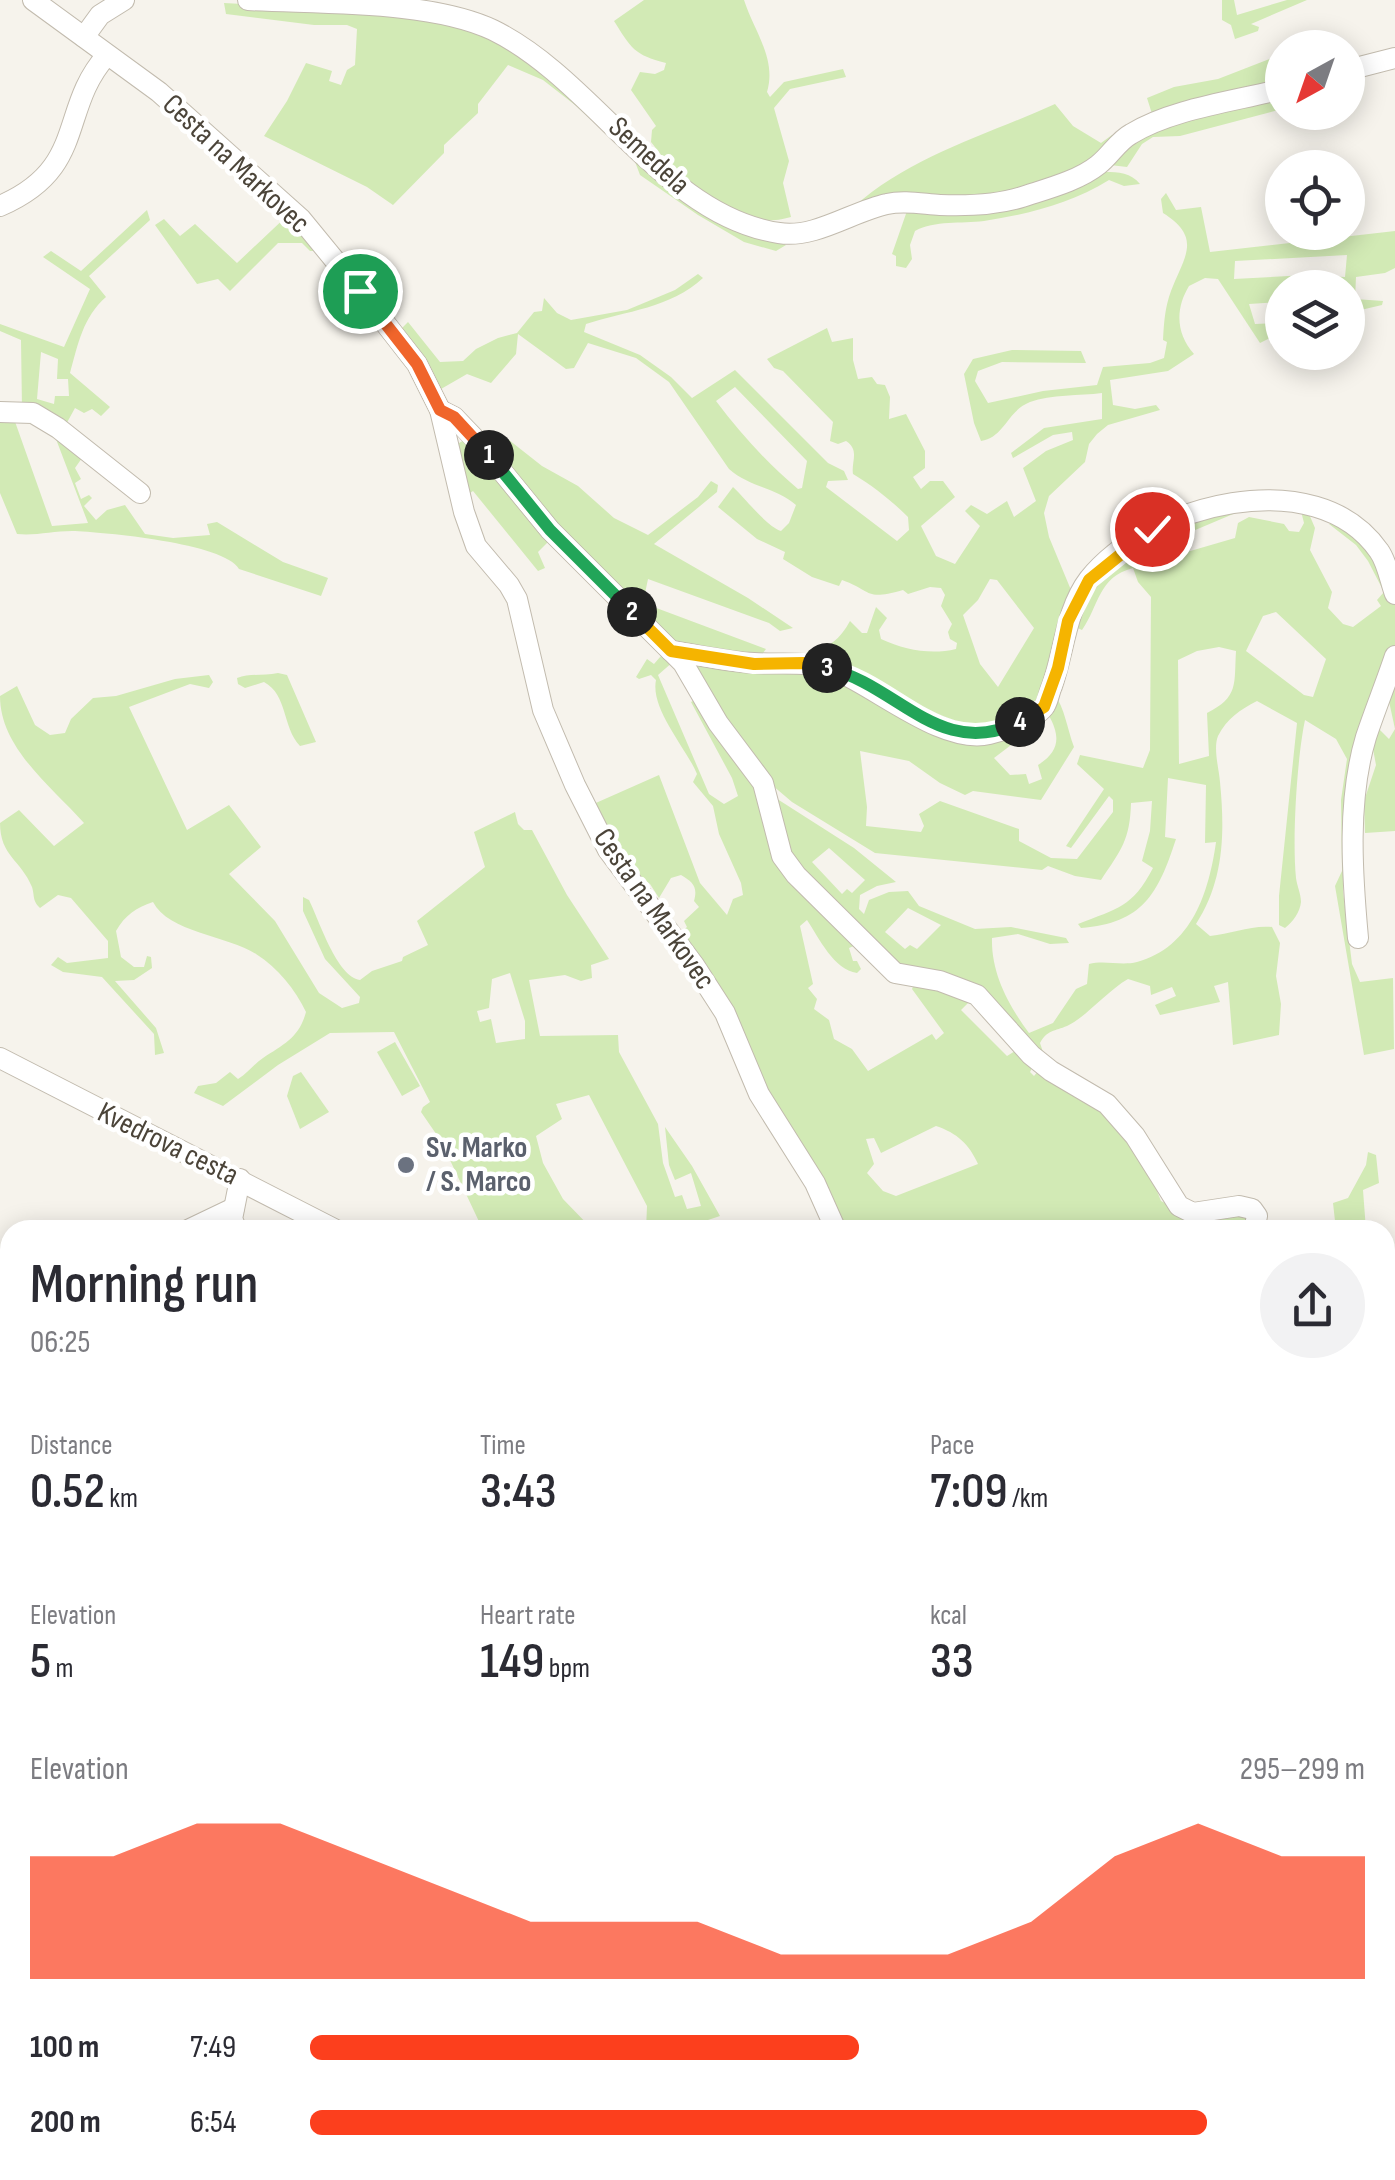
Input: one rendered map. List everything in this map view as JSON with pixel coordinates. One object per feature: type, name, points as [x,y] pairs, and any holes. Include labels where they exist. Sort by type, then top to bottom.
[{"type":"street","name":"Cesta na Markovec","points":[[32,0],[158,92],[301,219],[417,364],[440,410],[476,546],[517,599],[542,710],[574,785],[608,850],[694,964],[725,1013],[759,1094],[806,1167],[831,1220]]},
{"type":"street","points":[[84,37],[100,14],[124,0]]},
{"type":"street","name":"Semedela","points":[[248,0],[418,10],[464,17],[495,30],[604,114],[678,186],[711,209],[782,234],[824,226],[894,202],[958,206],[1017,199],[1096,167],[1129,134],[1162,120],[1265,93]]},
{"type":"street","points":[[0,206],[42,181],[63,156],[96,68],[108,56]]},
{"type":"street","points":[[1365,66],[1395,58]]},
{"type":"street","name":"Cesta na Markovec","points":[[440,410],[454,417],[550,530],[683,663],[732,744],[763,783],[782,856],[796,876],[895,973],[940,981],[977,995],[1041,1063],[1107,1104],[1135,1136],[1179,1206],[1193,1213],[1239,1206],[1252,1208],[1256,1220]]},
{"type":"street","points":[[0,412],[33,412],[140,493]]},
{"type":"street","points":[[671,651],[754,664],[804,663],[834,670],[937,727],[985,735],[1017,724],[1044,707],[1058,668],[1068,621],[1089,580],[1152,529],[1182,518],[1240,502],[1298,500],[1319,506],[1336,515],[1381,553],[1395,594]]},
{"type":"street","points":[[1358,938],[1353,882],[1356,793],[1366,740],[1395,656]]},
{"type":"street","name":"Kvedrova cesta","points":[[0,1058],[317,1220]]},
{"type":"street","points":[[232,1220],[240,1180]]},
{"type":"street","points":[[209,1220],[234,1208]]},
{"type":"green space","points":[[644,0],[744,0],[767,57],[770,97],[784,82],[843,69],[846,77],[790,89],[774,108],[789,161],[783,183],[791,217],[771,220],[736,214],[704,196],[659,159],[662,156],[651,142],[656,126],[631,90],[640,72],[655,74],[664,70],[666,63],[634,49],[614,21]]},
{"type":"green space","points":[[1222,0],[1234,0],[1237,15],[1287,0],[1307,0],[1251,24],[1259,27],[1258,31],[1235,39],[1231,25],[1222,20]]},
{"type":"green space","points":[[224,3],[413,13],[493,35],[639,155],[786,245],[776,251],[744,242],[698,215],[640,175],[634,159],[575,105],[543,80],[508,65],[478,104],[478,113],[444,145],[444,153],[393,205],[367,187],[264,136],[306,63],[332,71],[329,81],[341,85],[347,70],[355,65],[357,29],[226,14]]},
{"type":"green space","points":[[1265,61],[1265,88],[1153,117],[1147,98],[1174,87],[1218,79]]},
{"type":"green space","points":[[1265,99],[1265,114],[1180,136],[1153,137],[1142,144],[1127,167],[1110,165],[1145,135],[1213,110]]},
{"type":"green space","points":[[1055,104],[1073,126],[1101,143],[1114,137],[1096,160],[1016,193],[854,207],[924,160]]},
{"type":"green space","points":[[1099,172],[1127,174],[1140,184],[1124,186],[1109,180],[1079,196],[1033,211],[923,228],[915,231],[910,245],[912,259],[906,268],[896,266],[896,256],[892,254],[908,208],[938,212]]},
{"type":"green space","points":[[1166,193],[1176,210],[1201,207],[1210,252],[1265,246],[1265,250],[1365,250],[1365,234],[1395,231],[1395,268],[1365,276],[1365,270],[1346,270],[1347,255],[1235,261],[1234,279],[1265,277],[1265,303],[1249,304],[1255,324],[1265,324],[1265,340],[1260,343],[1218,279],[1205,278],[1189,286],[1181,304],[1180,321],[1194,354],[1168,371],[1110,380],[1113,405],[1135,409],[1156,405],[1160,410],[1108,425],[1089,444],[1085,462],[1049,496],[1044,513],[1049,537],[1071,590],[1046,689],[1024,717],[972,730],[805,658],[808,651],[833,642],[850,621],[867,633],[876,607],[887,618],[879,630],[881,639],[918,650],[956,649],[957,643],[948,632],[952,624],[941,606],[945,595],[941,588],[930,587],[908,594],[903,590],[875,595],[842,580],[839,586],[812,577],[783,559],[785,552],[757,539],[718,507],[733,487],[781,531],[796,505],[729,469],[669,382],[636,358],[588,343],[574,368],[566,369],[518,334],[516,354],[491,383],[467,374],[441,389],[398,332],[408,322],[440,362],[463,361],[476,349],[517,333],[534,312],[542,311],[544,298],[557,313],[571,320],[627,310],[675,290],[698,274],[703,278],[677,296],[586,324],[584,332],[640,355],[692,398],[735,370],[828,463],[844,471],[848,480],[828,481],[826,487],[897,541],[909,530],[908,517],[853,474],[854,452],[850,445],[846,441],[830,441],[833,422],[767,359],[827,328],[832,342],[853,338],[858,379],[872,377],[877,384],[885,385],[890,397],[889,419],[906,414],[925,451],[925,468],[913,477],[921,489],[930,481],[943,481],[955,497],[921,526],[936,556],[955,564],[980,526],[965,511],[971,505],[987,514],[1007,501],[1014,517],[1036,501],[1023,468],[1046,451],[1073,440],[1072,432],[1053,435],[1013,458],[1011,453],[1044,428],[1102,419],[1102,393],[1047,398],[1022,406],[996,434],[981,441],[964,374],[973,359],[1012,350],[1081,351],[1086,363],[1002,362],[978,371],[975,381],[988,403],[1097,385],[1103,367],[1164,358],[1166,309],[1185,258],[1187,240],[1163,213],[1161,199]],"holes":[[[735,387],[807,461],[802,488],[798,489],[765,458],[716,401]],[[990,579],[997,580],[1034,628],[998,687],[980,664],[963,615]]]},
{"type":"green space","points":[[147,210],[150,220],[89,276],[106,297],[87,322],[70,373],[110,407],[101,416],[92,409],[84,413],[75,408],[64,428],[22,409],[21,340],[0,331],[0,324],[64,347],[90,289],[43,257],[51,251],[81,271]],"holes":[[[41,352],[58,359],[57,379],[68,379],[69,396],[55,396],[54,404],[37,399]]]},
{"type":"green space","points":[[290,213],[328,251],[310,251],[302,243],[278,243],[230,291],[218,279],[197,284],[155,225],[164,219],[180,236],[195,224],[237,263]]},
{"type":"green space","points":[[1365,300],[1383,301],[1382,305],[1365,309]]},
{"type":"green space","points":[[0,416],[13,416],[52,526],[88,523],[51,426],[82,458],[75,468],[81,479],[75,483],[81,499],[89,495],[92,498],[84,506],[96,520],[107,510],[125,505],[145,534],[173,538],[210,535],[207,524],[217,522],[283,562],[328,578],[321,596],[239,569],[229,560],[188,546],[88,532],[17,534],[0,493]]},
{"type":"green space","points":[[469,437],[554,536],[538,552],[545,568],[538,571],[473,491],[464,497],[451,448]]},
{"type":"green space","points":[[509,440],[542,466],[578,486],[614,518],[648,535],[698,497],[711,481],[718,485],[717,492],[654,544],[793,628],[780,631],[769,623],[648,579],[643,603],[766,649],[760,657],[685,647],[586,554],[492,453]]},
{"type":"green space","points":[[1300,507],[1306,507],[1315,528],[1310,550],[1332,592],[1328,608],[1343,624],[1353,627],[1381,606],[1377,600],[1384,592],[1356,545],[1329,524],[1343,522],[1384,566],[1395,605],[1395,651],[1362,720],[1343,891],[1352,964],[1360,982],[1393,978],[1394,1049],[1364,1055],[1335,886],[1342,871],[1341,800],[1347,759],[1336,739],[1305,720],[1295,821],[1296,878],[1301,902],[1298,913],[1285,928],[1279,925],[1297,723],[1257,701],[1230,719],[1217,741],[1220,856],[1212,891],[1196,924],[1210,936],[1272,927],[1280,943],[1276,976],[1281,1004],[1279,1035],[1233,1045],[1228,982],[1214,986],[1220,1002],[1160,1015],[1155,1005],[1176,996],[1172,987],[1151,995],[1150,986],[1128,979],[1074,1022],[1045,1036],[1040,1043],[1044,1055],[1001,1014],[898,969],[789,861],[771,795],[854,848],[896,882],[860,895],[859,909],[864,914],[869,900],[889,892],[908,891],[919,906],[975,929],[1011,927],[1066,938],[1069,943],[1050,944],[1018,934],[992,938],[1003,989],[1029,1033],[1053,1023],[1076,989],[1087,984],[1089,964],[1137,962],[1156,955],[1184,931],[1202,898],[1216,842],[1205,843],[1206,785],[1168,778],[1165,837],[1176,839],[1154,890],[1134,912],[1119,920],[1081,928],[1078,924],[1131,899],[1153,868],[1142,861],[1152,801],[1131,803],[1123,844],[1101,880],[1048,866],[1042,870],[875,853],[792,802],[772,785],[690,669],[698,660],[807,669],[986,740],[1054,693],[1074,747],[1041,800],[973,791],[965,795],[909,761],[860,751],[866,826],[921,832],[924,826],[919,814],[940,801],[1019,829],[1019,841],[1051,858],[1077,859],[1113,812],[1109,796],[1071,848],[1066,846],[1104,789],[1077,764],[1080,755],[1143,768],[1150,750],[1151,597],[1138,582],[1133,568],[1121,572],[1106,585],[1082,630],[1073,626],[1091,587],[1151,533],[1245,509],[1174,539],[1180,554],[1235,538],[1238,523],[1249,517],[1284,524],[1289,531],[1299,532],[1304,523]],"holes":[[[1276,612],[1326,659],[1313,697],[1304,695],[1246,651],[1263,616]],[[1219,647],[1236,651],[1233,688],[1225,701],[1207,713],[1209,756],[1179,764],[1178,660]],[[1049,716],[1056,744],[1038,765],[1042,779],[1029,784],[1026,774],[1010,775],[994,758]],[[829,848],[865,880],[852,893],[847,889],[842,894],[812,862]],[[908,908],[941,925],[917,949],[910,945],[905,949],[885,932]]]},
{"type":"green space","points":[[667,649],[674,661],[658,675],[709,794],[724,804],[738,796],[691,702],[699,698],[761,787],[777,857],[863,942],[849,948],[861,969],[857,973],[834,960],[807,920],[800,926],[813,984],[808,988],[817,999],[814,1009],[829,1020],[834,1039],[852,1049],[868,1071],[932,1034],[936,1040],[944,1033],[912,989],[916,980],[974,997],[961,1010],[1007,1056],[1020,1048],[1033,1066],[1030,1072],[1034,1076],[1039,1070],[1104,1106],[1158,1181],[1161,1201],[1175,1208],[1250,1215],[1250,1220],[836,1220],[680,933],[687,927],[684,921],[699,907],[694,901],[694,885],[681,875],[671,878],[659,898],[650,884],[619,859],[589,806],[659,775],[700,883],[727,915],[733,899],[743,895],[719,834],[713,806],[693,782],[697,774],[658,703],[656,680],[651,675],[636,677],[647,659],[654,664]],"holes":[[[936,1126],[956,1136],[978,1164],[896,1196],[883,1191],[867,1173],[874,1164],[866,1139],[874,1138],[881,1153]]]},
{"type":"green space","points":[[1395,672],[1395,729],[1387,692]]},
{"type":"green space","points":[[209,675],[213,682],[209,688],[190,684],[129,707],[187,830],[229,805],[261,847],[229,874],[275,921],[319,993],[342,1008],[359,1003],[360,997],[325,959],[303,911],[303,897],[309,900],[336,959],[352,977],[360,980],[428,945],[417,921],[485,867],[474,832],[515,812],[518,824],[524,830],[532,830],[567,895],[609,959],[591,965],[592,978],[581,981],[565,975],[529,980],[540,1036],[618,1035],[619,1052],[658,1124],[663,1163],[675,1197],[682,1195],[687,1209],[701,1206],[691,1173],[675,1180],[669,1165],[665,1127],[720,1216],[708,1220],[646,1220],[647,1206],[589,1095],[556,1104],[562,1119],[536,1136],[543,1163],[563,1199],[583,1220],[478,1220],[441,1141],[421,1112],[430,1102],[394,1032],[330,1033],[223,1106],[194,1093],[198,1086],[216,1083],[230,1072],[238,1079],[290,1040],[306,1012],[285,980],[256,954],[171,920],[153,902],[141,907],[116,931],[121,957],[134,967],[144,967],[147,956],[151,957],[152,968],[134,980],[115,981],[156,1028],[164,1053],[155,1055],[154,1034],[102,977],[63,972],[51,965],[58,957],[67,963],[108,958],[108,941],[71,898],[58,895],[40,908],[1,834],[0,823],[19,810],[54,846],[84,823],[18,749],[8,733],[0,696],[17,686],[35,725],[50,735],[65,733],[71,719],[93,698],[116,696],[175,679]],"holes":[[[510,973],[525,1021],[525,1039],[496,1043],[491,1019],[480,1022],[477,1011],[489,1008],[492,979]]]},
{"type":"green space","points":[[287,675],[316,742],[300,746],[277,695],[264,682],[245,688],[238,684],[237,678],[242,676]]},
{"type":"green space","points":[[1378,728],[1389,739],[1395,729],[1395,831],[1365,833],[1364,801],[1376,765],[1373,749]]},
{"type":"green space","points":[[395,1042],[420,1086],[402,1096],[377,1052]]},
{"type":"green space","points":[[301,1072],[329,1112],[300,1129],[287,1096],[293,1076]]},
{"type":"green space","points":[[1368,1152],[1376,1155],[1379,1183],[1363,1190],[1365,1220],[1335,1220],[1333,1203],[1348,1198],[1366,1165]]},
{"type":"place","name":"Sv. Marko / S. Marco","points":[[406,1165]]},
{"type":"route","points":[[360,291],[417,364],[440,410],[454,417],[478,442],[550,530],[671,651],[754,664],[804,663],[834,670],[937,727],[985,735],[1017,724],[1044,707],[1058,668],[1068,621],[1089,580],[1152,529]]}]
